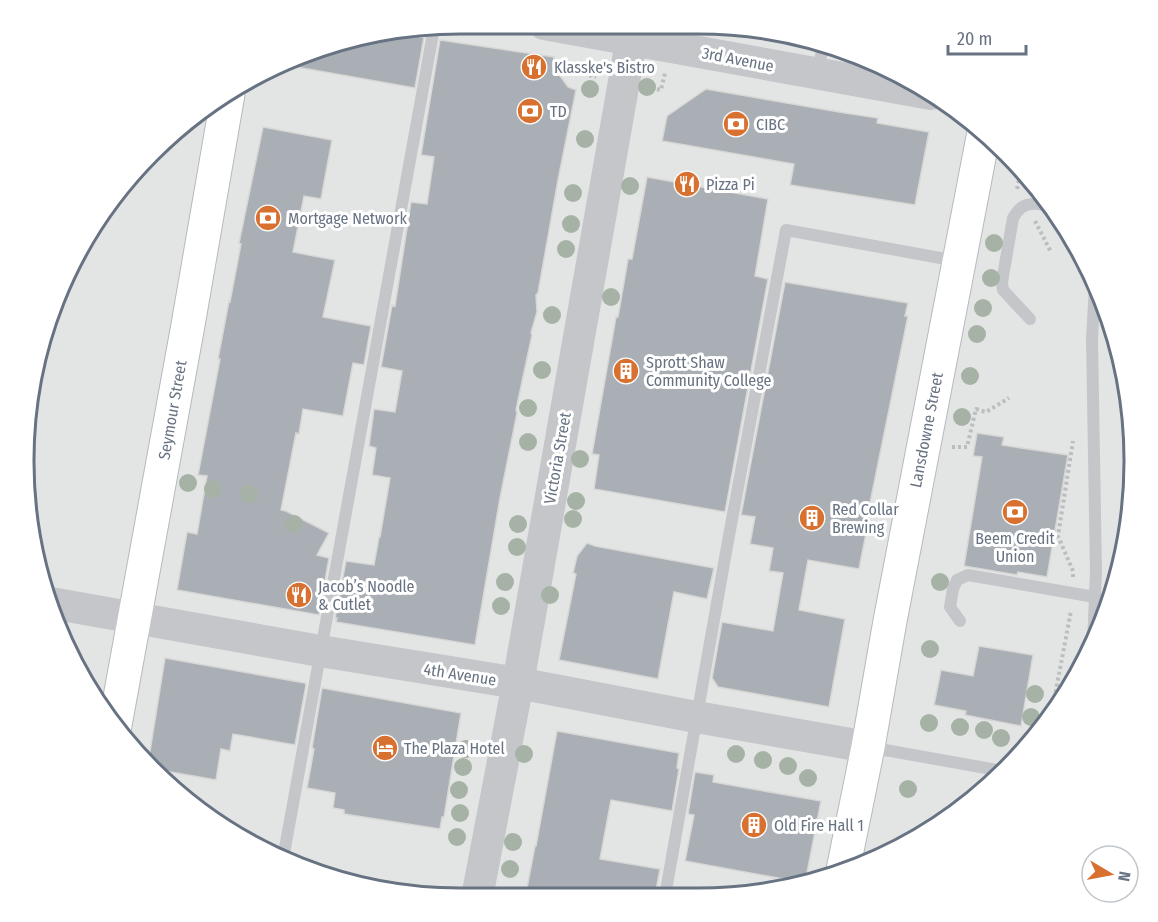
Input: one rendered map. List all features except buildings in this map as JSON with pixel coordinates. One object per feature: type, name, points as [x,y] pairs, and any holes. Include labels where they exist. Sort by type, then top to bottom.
[{"type":"main road","name":"Seymour Street","points":[[117,713],[226,105]]},
{"type":"main road","name":"Lansdowne Street","points":[[845,861],[982,143]]},
{"type":"street","name":"Victoria Street","points":[[479,888],[518,683],[632,34]]},
{"type":"street","name":"3rd Avenue","points":[[646,34],[821,59],[892,82]]},
{"type":"street","name":"4th Avenue","points":[[60,605],[518,683],[868,747]]},
{"type":"lane","points":[[285,849],[433,35]]},
{"type":"lane","points":[[1030,319],[1003,290],[1002,282],[1013,218],[1018,209],[1026,204],[1037,204]]},
{"type":"lane","points":[[666,888],[786,230],[958,261]]},
{"type":"lane","points":[[1094,305],[1092,339],[1094,616]]},
{"type":"lane","points":[[960,621],[950,607],[953,589],[957,580],[968,574],[1095,597]]},
{"type":"lane","points":[[868,747],[992,769]]},
{"type":"path","points":[[951,447],[968,447],[976,409],[986,412],[1009,398]]},
{"type":"path","points":[[1056,691],[1071,617],[1073,571],[1058,536],[1074,434]]},
{"type":"shaded area","points":[[433,35],[725,35],[780,43],[834,57],[886,78],[934,106],[957,123],[999,159],[1052,224],[1080,272],[1091,298],[1101,324],[1115,378],[1120,405],[1124,461],[1120,517],[1115,544],[1101,598],[1091,624],[1080,650],[1052,698],[999,763],[934,816],[886,844],[834,865],[753,884],[697,888],[461,888],[405,884],[324,865],[272,844],[224,816],[159,763],[106,698],[78,650],[57,598],[43,544],[35,489],[35,433],[43,378],[57,324],[78,272],[106,224],[140,180],[180,140],[224,106],[272,78],[324,57],[378,43]]},
{"type":"place","name":"Klasske's Bistro","points":[[534,67]]},
{"type":"place","name":"TD","points":[[530,111]]},
{"type":"place","name":"CIBC","points":[[736,124]]},
{"type":"place","name":"Pizza Pi","points":[[687,184]]},
{"type":"place","name":"Mortgage Network","points":[[268,218]]},
{"type":"place","name":"Sprott Shaw Community College","points":[[626,371]]},
{"type":"place","name":"Beem Credit Union","points":[[1015,512]]},
{"type":"place","name":"Red Collar Brewing","points":[[812,518]]},
{"type":"place","name":"Jacob’s Noodle & Cutlet","points":[[299,595]]},
{"type":"place","name":"The Plaza Hotel","points":[[385,748]]},
{"type":"place","name":"Old Fire Hall 1","points":[[754,825]]}]
